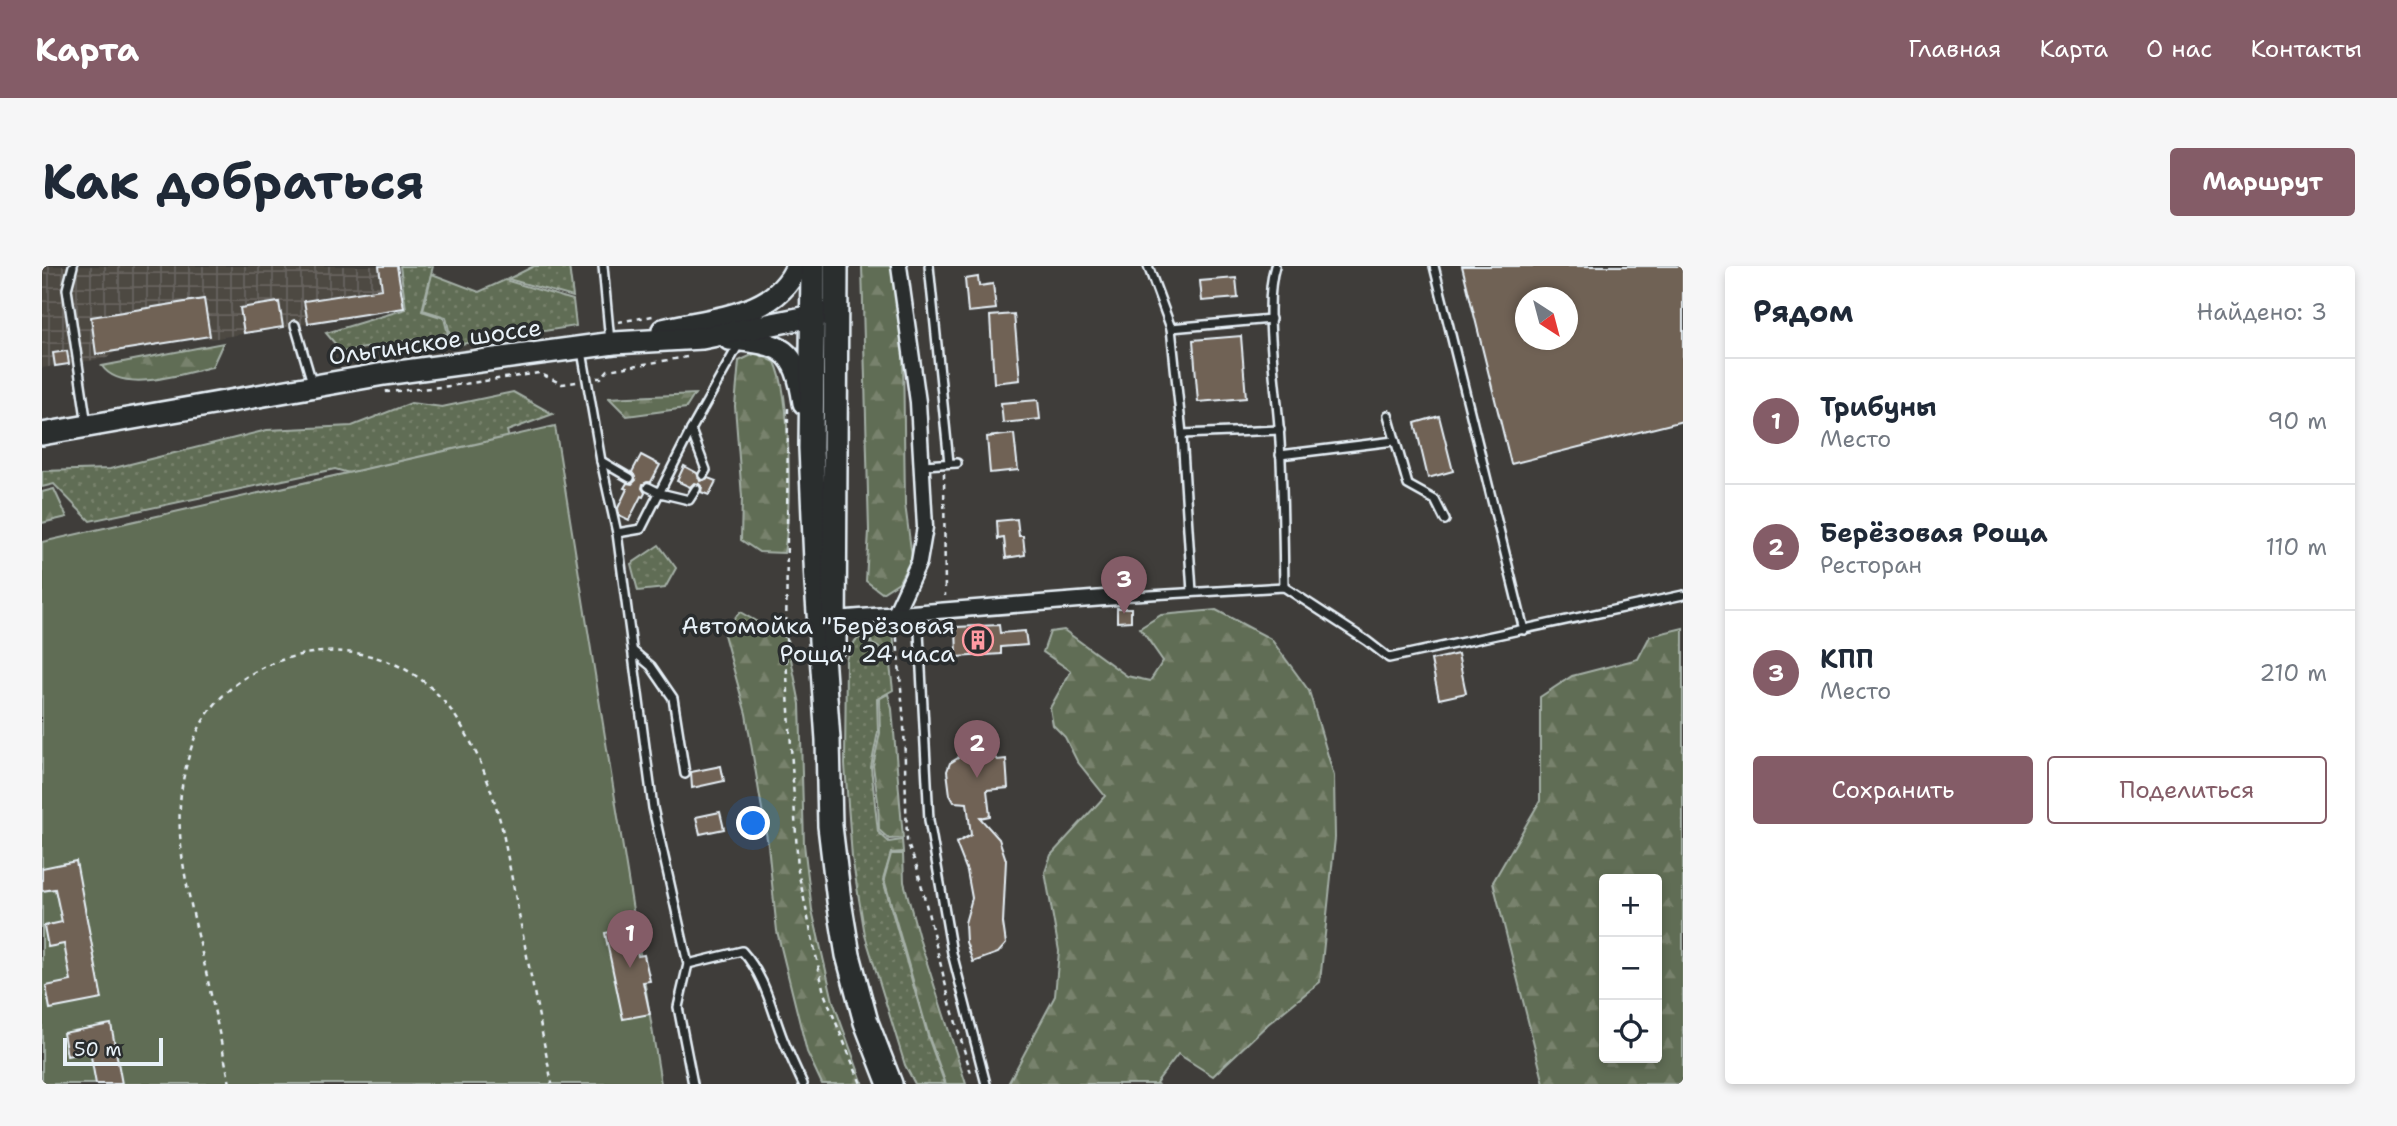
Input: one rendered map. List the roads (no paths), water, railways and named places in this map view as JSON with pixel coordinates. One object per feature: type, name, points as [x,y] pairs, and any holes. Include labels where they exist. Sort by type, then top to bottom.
[{"type":"main road","points":[[612,343],[746,312],[761,305],[786,285],[797,266]]},
{"type":"main road","points":[[813,266],[811,448],[828,740],[830,826],[848,955],[866,1022],[890,1084]]},
{"type":"main road","points":[[828,740],[835,618],[836,266]]},
{"type":"main road","name":"Ольгинское шоссе","points":[[42,434],[384,374],[582,347],[612,343],[701,346],[836,311]]},
{"type":"main road","points":[[701,346],[742,340],[767,342],[781,349],[790,358],[800,376],[811,448]]},
{"type":"street","points":[[895,614],[919,562],[923,546],[923,465],[918,402],[899,266]]},
{"type":"street","points":[[835,618],[1117,597]]},
{"type":"lane","points":[[73,266],[67,289],[87,426]]},
{"type":"lane","points":[[603,266],[612,343]]},
{"type":"lane","points":[[923,465],[950,463],[929,266]]},
{"type":"lane","points":[[1148,266],[1171,328],[1182,434],[1192,592]]},
{"type":"lane","points":[[1275,266],[1271,279],[1271,319],[1280,430],[1284,587]]},
{"type":"lane","points":[[1434,266],[1524,630]]},
{"type":"lane","points":[[1171,328],[1271,319]]},
{"type":"lane","points":[[295,325],[313,386]]},
{"type":"lane","points":[[617,533],[641,529],[691,430],[742,340]]},
{"type":"lane","points":[[582,347],[601,461],[617,533],[653,807],[688,964],[678,1007],[693,1084]]},
{"type":"lane","points":[[1388,415],[1408,485],[1435,500],[1445,520]]},
{"type":"lane","points":[[691,430],[706,470],[703,475]]},
{"type":"lane","points":[[1182,434],[1280,430]]},
{"type":"lane","points":[[1280,455],[1394,441]]},
{"type":"lane","points":[[601,461],[630,478]]},
{"type":"lane","points":[[648,487],[660,493],[690,500],[696,489]]},
{"type":"lane","points":[[1117,597],[1284,587],[1390,659],[1683,595]]},
{"type":"lane","points":[[918,612],[929,820],[952,953],[986,1084]]},
{"type":"lane","points":[[633,651],[651,666],[673,698],[685,774]]},
{"type":"lane","points":[[688,964],[742,951],[754,964],[762,980],[783,1040],[803,1084]]},
{"type":"place","name":"КПП","points":[[1124,614]]},
{"type":"place","name":"Автомойка \"Берёзовая Роща\" 24 часа","points":[[978,640]]},
{"type":"place","name":"Берёзовая Роща","points":[[977,778]]},
{"type":"place","name":"Трибуны","points":[[630,968]]}]
